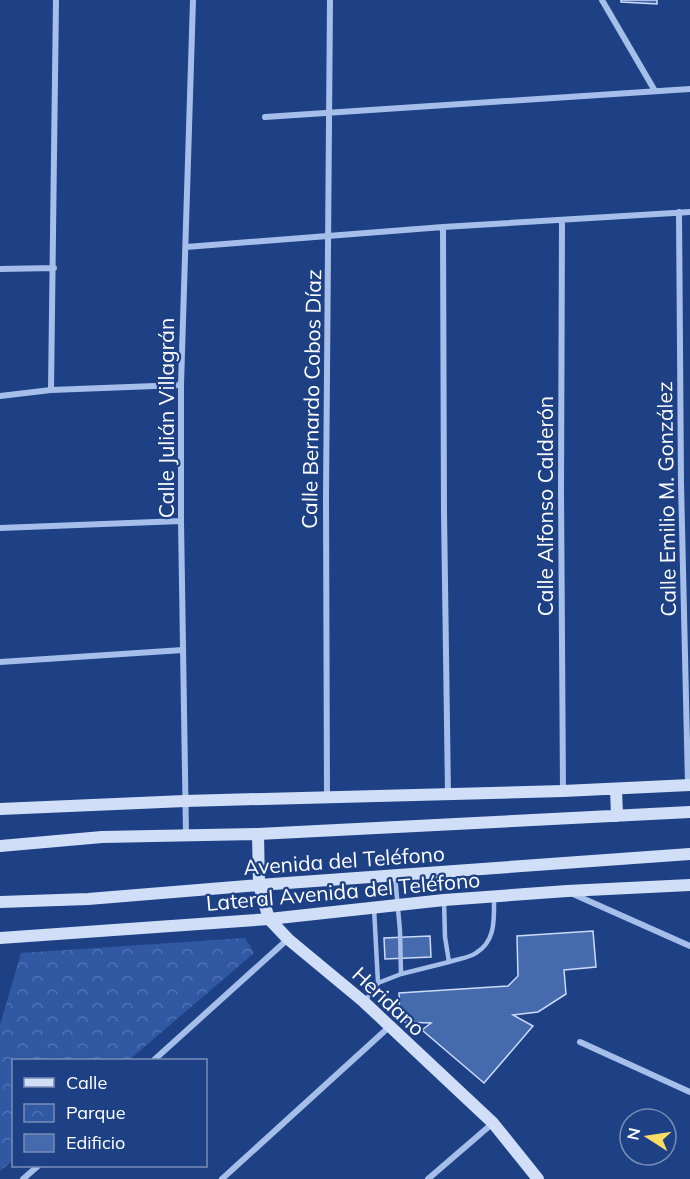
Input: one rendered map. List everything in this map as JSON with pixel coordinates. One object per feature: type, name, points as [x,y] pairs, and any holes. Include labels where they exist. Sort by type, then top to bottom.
[{"type":"street","points":[[51,390],[56,0]]},
{"type":"street","name":"Calle Julián Villagrán","points":[[186,835],[181,385],[193,0]]},
{"type":"street","name":"Calle Bernardo Cobos Díaz","points":[[327,799],[326,497],[330,0]]},
{"type":"street","points":[[602,0],[655,91]]},
{"type":"street","points":[[265,117],[690,89]]},
{"type":"street","name":"Calle Emilio M. González","points":[[679,212],[681,483],[689,785]]},
{"type":"street","points":[[186,247],[443,227],[690,212]]},
{"type":"street","name":"Calle Alfonso Calderón","points":[[562,220],[563,791]]},
{"type":"street","points":[[443,227],[448,794]]},
{"type":"street","points":[[0,269],[54,268]]},
{"type":"street","points":[[0,396],[51,390],[181,385]]},
{"type":"street","points":[[0,528],[181,521]]},
{"type":"street","points":[[0,662],[183,650]]},
{"type":"street","points":[[0,809],[689,785]]},
{"type":"street","points":[[616,789],[616,816]]},
{"type":"street","name":"Avenida del Teléfono","points":[[0,846],[102,837],[258,834],[690,812]]},
{"type":"street","name":"Heridano","points":[[258,834],[259,885],[269,919],[288,939],[364,1002],[493,1124],[538,1179]]},
{"type":"street","name":"Avenida del Teléfono","points":[[0,902],[88,899],[690,854]]},
{"type":"street","name":"Lateral Avenida del Teléfono","points":[[0,938],[269,919],[398,904],[494,896],[690,885]]},
{"type":"street","points":[[567,891],[690,946]]},
{"type":"street","points":[[155,1059],[288,939]]},
{"type":"street","points":[[222,1179],[389,1027]]},
{"type":"street","points":[[580,1042],[690,1092]]},
{"type":"street","points":[[428,1179],[493,1124]]},
{"type":"street","points":[[22,1179],[37,1167]]},
{"type":"lane","points":[[395,876],[401,974]]},
{"type":"lane","points":[[364,1002],[378,983],[401,974],[476,953],[491,938],[494,931],[494,896]]},
{"type":"lane","points":[[444,900],[448,962]]},
{"type":"lane","points":[[374,907],[378,983]]},
{"type":"green space","points":[[245,938],[254,953],[130,1059],[12,1059],[12,1161],[0,1171],[0,1025],[21,953]]},
{"type":"building","points":[[621,0],[657,0],[657,4],[621,2]]},
{"type":"building","points":[[593,931],[596,967],[564,970],[566,994],[538,1012],[513,1015],[533,1026],[484,1083],[422,1030],[431,1023],[400,1022],[399,993],[508,986],[518,976],[517,936]]},
{"type":"building","points":[[430,936],[431,957],[385,959],[384,938]]}]
